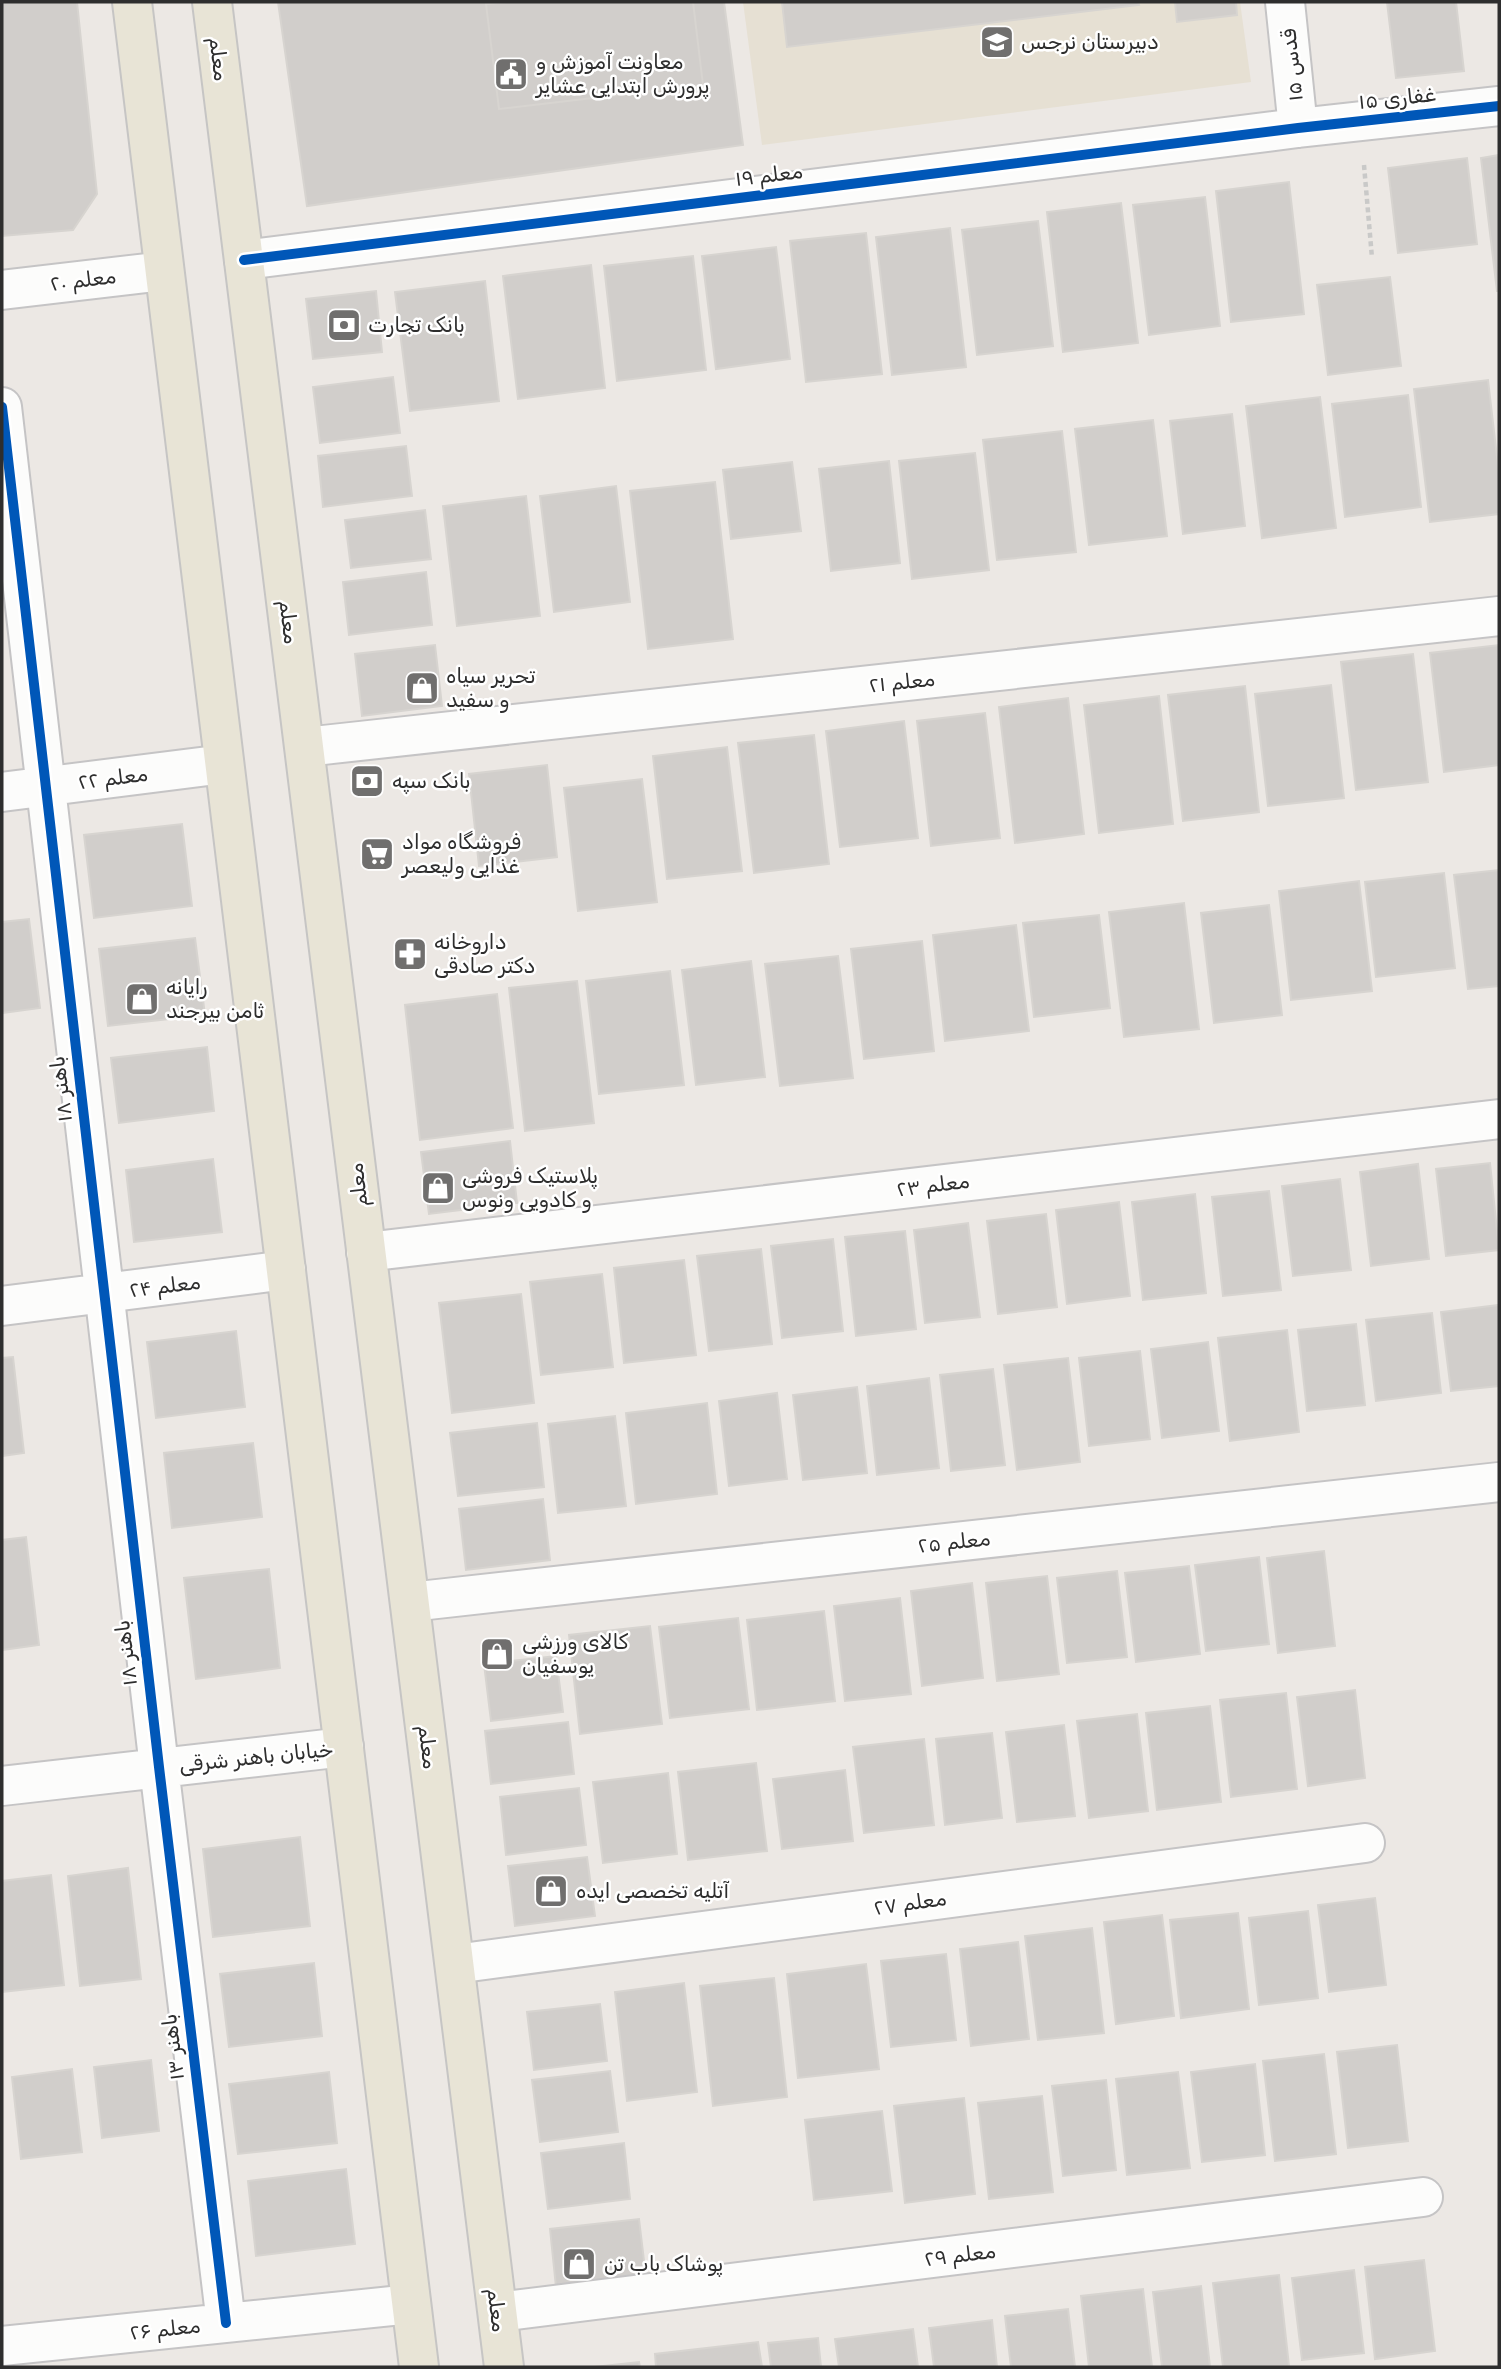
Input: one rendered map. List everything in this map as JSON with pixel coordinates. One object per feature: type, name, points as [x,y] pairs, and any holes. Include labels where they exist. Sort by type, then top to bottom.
[{"type":"main road","points":[[132,2],[419,2367]]},
{"type":"main road","name":"معلم","points":[[212,2],[505,2367]]},
{"type":"street","name":"قدس ۱۵","points":[[1285,2],[1298,128]]},
{"type":"street","name":"غفاری ۱۵","points":[[1298,128],[1499,106]]},
{"type":"street","name":"معلم ۱۹","points":[[244,260],[1298,128]]},
{"type":"street","name":"معلم ۲۰","points":[[2,290],[164,271]]},
{"type":"street","name":"باهنر ۱۸","points":[[2,407],[159,1767]]},
{"type":"street","name":"معلم ۲۱","points":[[305,747],[1499,616]]},
{"type":"street","name":"معلم ۲۲","points":[[2,792],[224,764]]},
{"type":"street","name":"معلم ۲۳","points":[[366,1252],[1499,1119]]},
{"type":"street","name":"معلم ۲۴","points":[[2,1306],[286,1270]]},
{"type":"street","name":"معلم ۲۵","points":[[410,1602],[1499,1482]]},
{"type":"street","name":"خیابان باهنر شرقی","points":[[2,1786],[344,1748]]},
{"type":"street","name":"باهنر ۱۳","points":[[159,1767],[226,2323]]},
{"type":"street","name":"معلم ۲۷","points":[[455,1964],[1365,1843]]},
{"type":"street","name":"معلم ۲۹","points":[[498,2312],[1423,2197]]},
{"type":"street","name":"معلم ۲۶","points":[[2,2346],[411,2304]]},
{"type":"path","points":[[1360,121],[1372,258]]},
{"type":"shaded area","name":"دبیرستان نرجس","points":[[743,2],[1240,2],[1251,82],[762,145]]},
{"type":"building","points":[[2,2],[77,2],[97,194],[73,230],[2,236]]},
{"type":"building","name":"معاونت آموزش و پرورش ابتدایی عشایر","points":[[278,2],[724,2],[743,145],[307,206]]},
{"type":"building","points":[[693,2],[703,85],[499,109],[486,4]]},
{"type":"building","points":[[782,2],[1138,2],[1139,5],[787,47]]},
{"type":"building","points":[[1175,2],[1236,2],[1237,15],[1177,22]]},
{"type":"building","points":[[1387,2],[1456,2],[1464,71],[1396,78]]},
{"type":"building","points":[[1499,155],[1499,291],[1497,291],[1481,158]]},
{"type":"building","points":[[1467,158],[1477,244],[1398,253],[1388,168]]},
{"type":"building","points":[[1289,182],[1304,314],[1231,322],[1216,191]]},
{"type":"building","points":[[1205,197],[1220,326],[1149,335],[1133,205]]},
{"type":"building","points":[[1121,203],[1138,343],[1063,352],[1047,212]]},
{"type":"building","points":[[1038,221],[1053,346],[977,355],[962,230]]},
{"type":"building","points":[[950,228],[966,367],[892,375],[876,237]]},
{"type":"building","points":[[866,233],[882,374],[806,382],[790,241]]},
{"type":"building","points":[[776,247],[790,359],[716,369],[702,256]]},
{"type":"building","points":[[693,256],[706,370],[617,381],[604,266]]},
{"type":"building","points":[[591,265],[605,388],[518,399],[503,276]]},
{"type":"building","points":[[1390,277],[1401,366],[1328,375],[1317,285]]},
{"type":"building","points":[[485,281],[499,401],[410,411],[395,292]]},
{"type":"building","name":"بانک تجارت","points":[[376,291],[382,352],[313,359],[306,299]]},
{"type":"building","points":[[393,377],[400,433],[320,443],[313,387]]},
{"type":"building","points":[[1488,380],[1499,474],[1499,514],[1430,522],[1414,389]]},
{"type":"building","points":[[1408,395],[1421,507],[1345,517],[1332,404]]},
{"type":"building","points":[[1320,397],[1336,528],[1262,538],[1246,406]]},
{"type":"building","points":[[1232,414],[1245,526],[1183,534],[1170,421]]},
{"type":"building","points":[[1153,420],[1167,536],[1089,545],[1075,429]]},
{"type":"building","points":[[1062,431],[1076,552],[997,560],[983,440]]},
{"type":"building","points":[[406,446],[412,496],[323,507],[318,456]]},
{"type":"building","points":[[975,453],[989,570],[912,579],[899,461]]},
{"type":"building","points":[[889,461],[900,563],[831,571],[819,469]]},
{"type":"building","points":[[792,462],[801,531],[731,539],[723,470]]},
{"type":"building","points":[[715,482],[733,639],[648,649],[630,491]]},
{"type":"building","points":[[616,486],[630,602],[554,612],[540,496]]},
{"type":"building","points":[[526,496],[540,616],[457,626],[443,506]]},
{"type":"building","points":[[425,510],[431,559],[351,568],[345,520]]},
{"type":"building","points":[[426,572],[432,625],[349,635],[343,582]]},
{"type":"building","points":[[435,645],[442,706],[362,716],[355,654]]},
{"type":"building","points":[[1499,645],[1499,765],[1444,772],[1430,653]]},
{"type":"building","points":[[1413,654],[1428,782],[1356,790],[1341,662]]},
{"type":"building","points":[[1331,685],[1344,798],[1268,806],[1255,694]]},
{"type":"building","points":[[1245,686],[1259,812],[1183,821],[1168,695]]},
{"type":"building","points":[[1159,696],[1173,824],[1099,833],[1084,705]]},
{"type":"building","points":[[1068,698],[1084,834],[1015,843],[999,707]]},
{"type":"building","points":[[985,713],[1000,838],[931,846],[917,721]]},
{"type":"building","points":[[904,721],[918,838],[840,847],[826,731]]},
{"type":"building","points":[[814,735],[829,864],[754,873],[738,743]]},
{"type":"building","points":[[727,747],[742,871],[667,879],[653,756]]},
{"type":"building","points":[[547,765],[557,857],[479,866],[469,774]]},
{"type":"building","points":[[642,779],[657,902],[578,911],[564,788]]},
{"type":"building","points":[[182,824],[192,906],[94,918],[84,835]]},
{"type":"building","points":[[1499,870],[1499,986],[1468,989],[1454,875]]},
{"type":"building","points":[[1444,873],[1455,968],[1376,977],[1365,882]]},
{"type":"building","points":[[1359,881],[1372,991],[1291,1000],[1279,891]]},
{"type":"building","points":[[1184,903],[1199,1029],[1124,1037],[1109,912]]},
{"type":"building","points":[[1269,905],[1282,1015],[1214,1023],[1201,913]]},
{"type":"building","points":[[1099,915],[1110,1008],[1034,1017],[1023,923]]},
{"type":"building","points":[[29,919],[40,1008],[2,1013],[2,922]]},
{"type":"building","points":[[1016,925],[1029,1031],[945,1041],[933,935]]},
{"type":"building","points":[[195,938],[205,1015],[108,1026],[99,949]]},
{"type":"building","points":[[922,941],[934,1051],[864,1059],[851,949]]},
{"type":"building","points":[[838,956],[853,1078],[780,1086],[765,964]]},
{"type":"building","points":[[751,961],[765,1077],[696,1085],[682,970]]},
{"type":"building","points":[[670,971],[684,1085],[599,1094],[586,981]]},
{"type":"building","points":[[577,981],[594,1123],[525,1131],[509,988]]},
{"type":"building","points":[[497,994],[513,1128],[420,1140],[405,1005]]},
{"type":"building","points":[[207,1047],[214,1111],[119,1123],[111,1058]]},
{"type":"building","points":[[510,1141],[517,1203],[429,1214],[421,1152]]},
{"type":"building","points":[[213,1159],[222,1232],[134,1242],[126,1170]]},
{"type":"building","points":[[1490,1163],[1499,1250],[1446,1256],[1436,1169]]},
{"type":"building","points":[[1418,1164],[1429,1259],[1371,1266],[1360,1172]]},
{"type":"building","points":[[1340,1179],[1351,1270],[1293,1276],[1282,1186]]},
{"type":"building","points":[[1269,1191],[1281,1290],[1223,1296],[1212,1197]]},
{"type":"building","points":[[1195,1194],[1206,1293],[1143,1300],[1132,1202]]},
{"type":"building","points":[[1119,1202],[1130,1296],[1067,1304],[1056,1210]]},
{"type":"building","points":[[1046,1214],[1057,1307],[998,1314],[987,1221]]},
{"type":"building","points":[[968,1223],[980,1317],[925,1323],[914,1230]]},
{"type":"building","points":[[905,1231],[916,1329],[856,1336],[845,1237]]},
{"type":"building","points":[[833,1239],[843,1331],[782,1338],[771,1246]]},
{"type":"building","points":[[761,1249],[772,1344],[709,1351],[697,1256]]},
{"type":"building","points":[[684,1260],[696,1355],[624,1363],[614,1268]]},
{"type":"building","points":[[602,1274],[613,1367],[541,1375],[530,1282]]},
{"type":"building","points":[[521,1294],[534,1403],[452,1413],[439,1303]]},
{"type":"building","points":[[1499,1305],[1499,1386],[1451,1391],[1441,1312]]},
{"type":"building","points":[[1432,1313],[1441,1393],[1376,1401],[1366,1320]]},
{"type":"building","points":[[1356,1324],[1365,1405],[1307,1411],[1298,1330]]},
{"type":"building","points":[[1287,1330],[1299,1432],[1230,1441],[1218,1338]]},
{"type":"building","points":[[236,1331],[245,1407],[156,1418],[147,1342]]},
{"type":"building","points":[[1208,1342],[1219,1431],[1162,1438],[1151,1349]]},
{"type":"building","points":[[1140,1351],[1150,1439],[1089,1446],[1079,1358]]},
{"type":"building","points":[[13,1357],[24,1453],[2,1456],[2,1358]]},
{"type":"building","points":[[1068,1358],[1080,1462],[1017,1470],[1004,1365]]},
{"type":"building","points":[[993,1369],[1005,1465],[951,1471],[940,1375]]},
{"type":"building","points":[[929,1378],[939,1468],[877,1475],[867,1386]]},
{"type":"building","points":[[857,1387],[867,1473],[803,1480],[793,1395]]},
{"type":"building","points":[[777,1393],[787,1479],[729,1486],[719,1401]]},
{"type":"building","points":[[707,1403],[717,1494],[636,1504],[626,1413]]},
{"type":"building","points":[[615,1416],[626,1506],[558,1513],[548,1424]]},
{"type":"building","points":[[537,1423],[544,1487],[458,1496],[450,1433]]},
{"type":"building","points":[[253,1443],[262,1517],[172,1528],[164,1453]]},
{"type":"building","points":[[543,1499],[550,1560],[466,1570],[459,1509]]},
{"type":"building","points":[[26,1537],[39,1645],[2,1650],[2,1540]]},
{"type":"building","points":[[1324,1551],[1335,1646],[1278,1653],[1267,1558]]},
{"type":"building","points":[[1259,1557],[1269,1644],[1206,1651],[1195,1565]]},
{"type":"building","points":[[1189,1566],[1200,1654],[1136,1662],[1125,1573]]},
{"type":"building","points":[[269,1569],[280,1668],[196,1679],[184,1578]]},
{"type":"building","points":[[1117,1571],[1127,1657],[1067,1663],[1057,1578]]},
{"type":"building","points":[[1047,1576],[1059,1674],[997,1681],[986,1583]]},
{"type":"building","points":[[972,1583],[983,1678],[922,1686],[911,1591]]},
{"type":"building","points":[[900,1598],[911,1694],[845,1701],[834,1606]]},
{"type":"building","points":[[824,1611],[835,1701],[757,1710],[747,1620]]},
{"type":"building","points":[[738,1618],[749,1709],[670,1718],[659,1627]]},
{"type":"building","points":[[650,1626],[662,1724],[580,1734],[569,1635]]},
{"type":"building","points":[[556,1656],[563,1712],[491,1721],[484,1664]]},
{"type":"building","points":[[1355,1690],[1365,1778],[1308,1786],[1297,1697]]},
{"type":"building","points":[[1286,1693],[1297,1789],[1231,1797],[1220,1700]]},
{"type":"building","points":[[1210,1706],[1221,1802],[1157,1810],[1146,1713]]},
{"type":"building","points":[[1137,1714],[1148,1811],[1089,1818],[1077,1721]]},
{"type":"building","points":[[568,1722],[574,1774],[491,1784],[485,1731]]},
{"type":"building","points":[[1064,1725],[1075,1816],[1017,1822],[1006,1732]]},
{"type":"building","points":[[992,1733],[1002,1818],[945,1825],[936,1739]]},
{"type":"building","points":[[924,1739],[934,1825],[864,1833],[853,1747]]},
{"type":"building","points":[[756,1763],[767,1851],[688,1860],[678,1772]]},
{"type":"building","points":[[845,1770],[853,1841],[782,1849],[773,1779]]},
{"type":"building","points":[[668,1773],[677,1854],[603,1863],[593,1782]]},
{"type":"building","points":[[579,1788],[586,1845],[506,1855],[500,1797]]},
{"type":"building","points":[[300,1837],[310,1926],[213,1937],[203,1849]]},
{"type":"building","name":"آتلیه تخصصی ایده","points":[[587,1857],[595,1916],[515,1926],[508,1866]]},
{"type":"building","points":[[128,1868],[141,1979],[80,1986],[68,1876]]},
{"type":"building","points":[[51,1875],[64,1985],[3,1992],[2,1881]]},
{"type":"building","points":[[1375,1898],[1386,1985],[1329,1992],[1318,1905]]},
{"type":"building","points":[[1308,1911],[1318,1998],[1259,2005],[1249,1918]]},
{"type":"building","points":[[1238,1913],[1249,2009],[1181,2018],[1170,1920]]},
{"type":"building","points":[[1162,1915],[1174,2016],[1116,2024],[1104,1922]]},
{"type":"building","points":[[1092,1928],[1104,2033],[1038,2040],[1025,1936]]},
{"type":"building","points":[[1018,1942],[1029,2039],[971,2046],[960,1949]]},
{"type":"building","points":[[946,1954],[956,2040],[891,2047],[881,1961]]},
{"type":"building","points":[[314,1963],[322,2036],[229,2047],[220,1974]]},
{"type":"building","points":[[866,1964],[879,2069],[798,2078],[787,1974]]},
{"type":"building","points":[[774,1978],[787,2097],[713,2106],[700,1986]]},
{"type":"building","points":[[684,1983],[697,2092],[627,2101],[615,1992]]},
{"type":"building","points":[[600,2004],[607,2061],[534,2070],[527,2012]]},
{"type":"building","points":[[1397,2045],[1408,2141],[1348,2148],[1337,2052]]},
{"type":"building","points":[[1324,2054],[1336,2154],[1275,2161],[1263,2061]]},
{"type":"building","points":[[151,2060],[159,2131],[102,2138],[94,2067]]},
{"type":"building","points":[[1255,2064],[1265,2155],[1202,2162],[1191,2072]]},
{"type":"building","points":[[72,2069],[82,2152],[21,2159],[12,2077]]},
{"type":"building","points":[[610,2071],[618,2132],[540,2142],[532,2080]]},
{"type":"building","points":[[329,2072],[337,2143],[238,2154],[229,2084]]},
{"type":"building","points":[[1178,2072],[1190,2168],[1127,2175],[1116,2079]]},
{"type":"building","points":[[1106,2080],[1116,2170],[1063,2176],[1052,2086]]},
{"type":"building","points":[[1042,2096],[1053,2192],[989,2199],[978,2103]]},
{"type":"building","points":[[964,2098],[975,2194],[905,2203],[894,2106]]},
{"type":"building","points":[[882,2111],[892,2191],[814,2200],[805,2120]]},
{"type":"building","points":[[624,2143],[630,2199],[548,2209],[541,2153]]},
{"type":"building","points":[[346,2169],[355,2244],[256,2256],[248,2181]]},
{"type":"building","points":[[639,2219],[646,2277],[556,2287],[550,2229]]},
{"type":"building","points":[[1424,2260],[1435,2351],[1375,2359],[1365,2267]]},
{"type":"building","points":[[1354,2270],[1364,2353],[1302,2360],[1292,2278]]},
{"type":"building","points":[[1279,2275],[1289,2366],[1223,2367],[1213,2283]]},
{"type":"building","points":[[1201,2286],[1210,2367],[1162,2367],[1153,2292]]},
{"type":"building","points":[[1143,2289],[1152,2367],[1089,2367],[1081,2296]]},
{"type":"building","points":[[1068,2309],[1075,2367],[1011,2367],[1005,2316]]},
{"type":"building","points":[[992,2320],[997,2367],[934,2367],[929,2328]]},
{"type":"building","points":[[913,2329],[918,2367],[839,2367],[835,2339]]},
{"type":"building","points":[[818,2338],[821,2367],[771,2367],[768,2343]]},
{"type":"building","points":[[758,2342],[762,2367],[656,2367],[655,2354]]},
{"type":"building","points":[[639,2362],[640,2367],[594,2367]]},
{"type":"cycle path","points":[[244,260],[1298,128],[1499,106]]},
{"type":"cycle path","points":[[2,407],[226,2323]]},
{"type":"place","name":"دبیرستان نرجس","points":[[997,42]]},
{"type":"place","name":"معاونت آموزش و پرورش ابتدایی عشایر","points":[[511,74]]},
{"type":"place","name":"بانک تجارت","points":[[344,325]]},
{"type":"place","name":"تحریر سیاه و سفید","points":[[422,688]]},
{"type":"place","name":"بانک سپه","points":[[367,781]]},
{"type":"place","name":"فروشگاه مواد غذایی ولیعصر","points":[[377,854]]},
{"type":"place","name":"داروخانه دکتر صادقی","points":[[410,954]]},
{"type":"place","name":"رایانه ثامن بیرجند","points":[[142,999]]},
{"type":"place","name":"پلاستیک فروشی و کادویی ونوس","points":[[438,1188]]},
{"type":"place","name":"کالای ورزشی یوسفیان","points":[[497,1654]]},
{"type":"place","name":"آتلیه تخصصی ایده","points":[[551,1891]]},
{"type":"place","name":"پوشاک باب تن","points":[[579,2264]]}]
